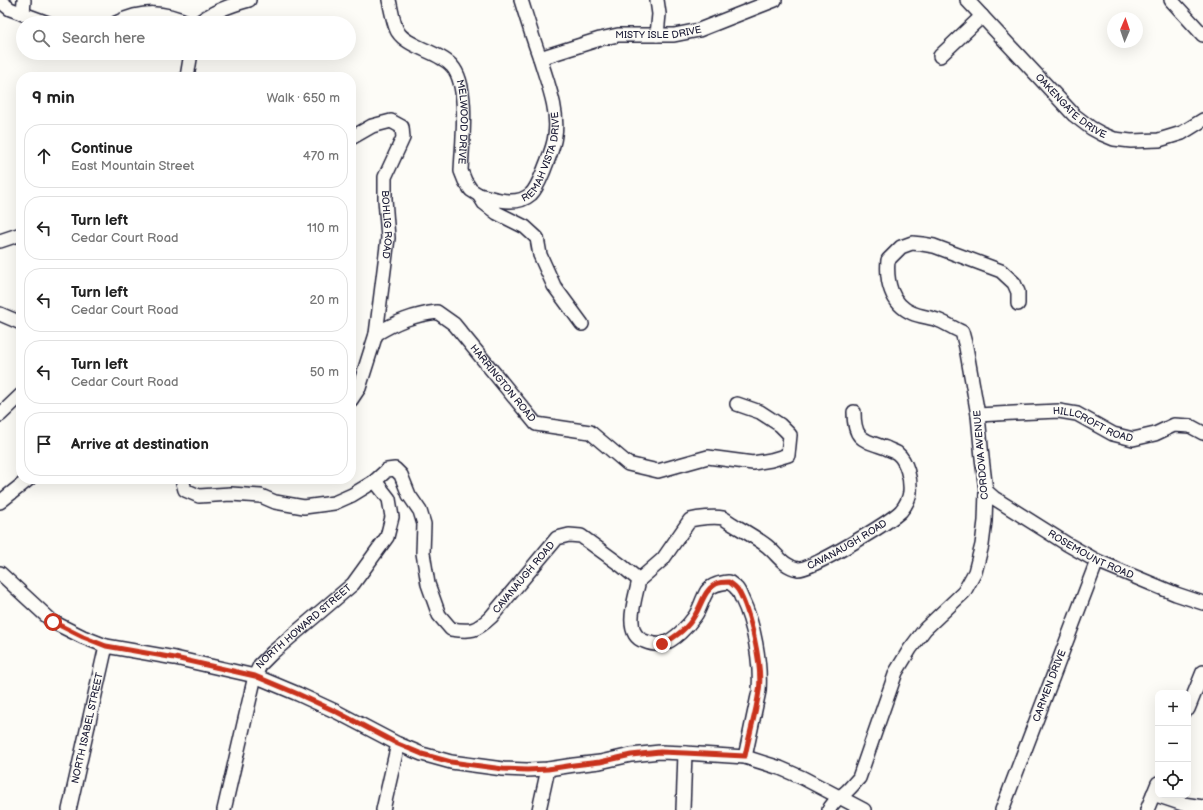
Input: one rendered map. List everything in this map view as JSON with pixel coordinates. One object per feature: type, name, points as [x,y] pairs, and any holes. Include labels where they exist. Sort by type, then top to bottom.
[{"type":"street","points":[[23,14],[24,0]]},
{"type":"street","points":[[208,16],[218,10],[249,0]]},
{"type":"street","name":"MELWOOD DRIVE","points":[[389,0],[396,31],[402,39],[440,57],[452,66],[458,77],[463,91],[464,105],[461,171],[465,181],[471,190],[479,195],[484,203],[525,228],[537,238],[540,255],[554,286],[582,324]]},
{"type":"street","name":"REMAH VISTA DRIVE","points":[[479,195],[508,202],[520,200],[532,193],[539,181],[555,135],[556,121],[548,82],[521,0]]},
{"type":"street","points":[[657,0],[659,14],[657,35]]},
{"type":"street","name":"MISTY ISLE DRIVE","points":[[540,58],[600,39],[618,35],[674,35],[699,30],[775,0]]},
{"type":"street","name":"OAKENGATE DRIVE","points":[[967,0],[1074,115],[1091,128],[1102,134],[1114,139],[1131,142],[1159,140],[1182,133],[1203,120]]},
{"type":"street","points":[[1171,0],[1203,35]]},
{"type":"street","points":[[0,1],[10,9],[29,16]]},
{"type":"street","points":[[134,16],[149,13],[170,16]]},
{"type":"street","points":[[940,56],[982,16]]},
{"type":"street","points":[[188,72],[190,60]]},
{"type":"street","name":"BOHLIG ROAD","points":[[356,135],[372,126],[391,121],[402,127],[403,138],[385,177],[388,238],[376,334],[360,388],[356,393]]},
{"type":"street","points":[[0,241],[16,236]]},
{"type":"street","name":"CORDOVA AVENUE","points":[[829,810],[839,797],[850,789],[858,778],[896,672],[910,649],[925,628],[964,592],[975,572],[984,533],[986,491],[978,415],[962,332],[938,320],[912,313],[903,308],[891,292],[887,273],[888,260],[901,248],[912,243],[934,246],[1001,271],[1014,283],[1018,292],[1018,304]]},
{"type":"street","name":"HARRINGTON ROAD","points":[[376,334],[390,326],[419,315],[437,312],[454,324],[536,424],[590,432],[628,464],[658,470],[708,457],[753,463],[788,455],[790,435],[780,425],[760,412],[737,404]]},
{"type":"street","points":[[0,314],[16,321]]},
{"type":"street","points":[[0,415],[16,400]]},
{"type":"street","name":"HILLCROFT ROAD","points":[[978,415],[1014,412],[1059,411],[1077,414],[1113,434],[1132,439],[1155,434],[1174,425],[1190,426],[1203,433]]},
{"type":"street","name":"CAVANAUGH ROAD","points":[[183,484],[185,490],[199,496],[231,494],[261,496],[275,502],[304,507],[334,503],[352,495],[375,481],[387,470],[395,469],[401,475],[409,495],[420,511],[424,524],[424,552],[428,584],[439,615],[451,629],[468,631],[480,627],[491,616],[558,538],[569,535],[581,536],[639,580],[663,559],[690,520],[701,517],[723,518],[767,546],[778,558],[788,565],[800,569],[817,563],[887,522],[908,502],[910,491],[906,464],[897,453],[869,443],[861,438],[856,431],[854,412]]},
{"type":"street","name":"NORTH HOWARD STREET","points":[[224,810],[255,676],[260,665],[272,652],[353,584],[387,537],[392,517],[389,499],[375,481]]},
{"type":"street","points":[[0,502],[23,484]]},
{"type":"street","name":"ROSEMOUNT ROAD","points":[[986,491],[994,498],[1067,544],[1097,560],[1176,594],[1203,603]]},
{"type":"street","name":"CARMEN DRIVE","points":[[1002,810],[1097,560]]},
{"type":"street","points":[[0,572],[53,622],[83,637],[106,646],[175,658],[255,676],[337,712],[398,744],[422,754],[457,763],[503,769],[527,770],[548,769],[600,762],[631,755],[660,752],[745,756],[803,778],[864,810]]},
{"type":"street","points":[[639,580],[631,615],[634,635],[651,644],[662,644],[675,637],[684,629],[695,616],[708,591],[717,584],[729,582],[737,588],[745,604],[752,630],[759,669],[759,691],[745,756]]},
{"type":"street","name":"NORTH ISABEL STREET","points":[[70,810],[106,646]]},
{"type":"street","points":[[1191,702],[1203,672]]},
{"type":"street","points":[[383,810],[398,744]]},
{"type":"street","points":[[682,810],[685,753]]},
{"type":"street","points":[[539,810],[548,769]]},
{"type":"street","points":[[1147,810],[1155,791]]},
{"type":"street","points":[[1172,798],[1183,804],[1203,807]]},
{"type":"route","points":[[53,622],[83,637],[106,646],[175,658],[255,676],[337,712],[398,744],[422,754],[451,762],[503,769],[527,770],[548,769],[600,762],[631,755],[660,752],[745,756],[760,681],[752,630],[745,604],[737,588],[729,582],[717,584],[708,591],[695,616],[684,629],[675,637],[662,644]]}]
